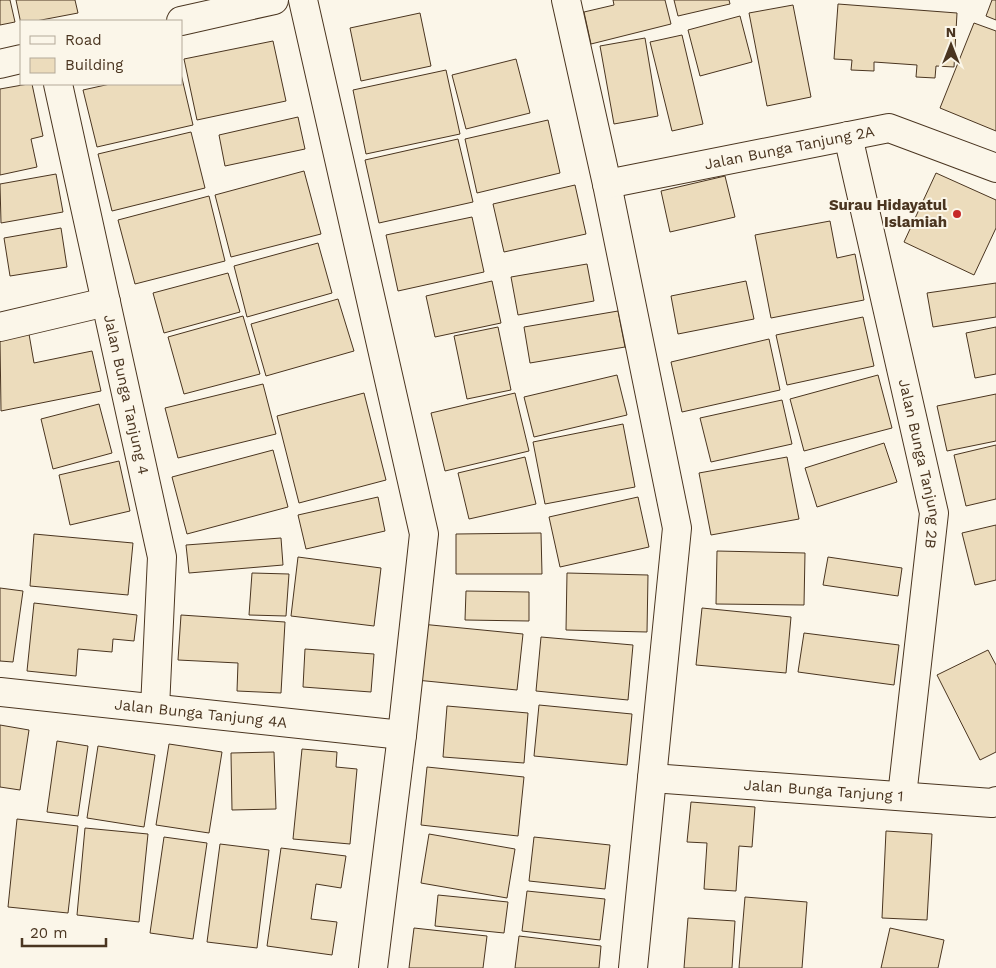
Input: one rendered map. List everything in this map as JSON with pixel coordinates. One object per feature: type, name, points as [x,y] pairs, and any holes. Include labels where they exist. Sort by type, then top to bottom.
[{"type":"street","points":[[182,21],[274,0]]},
{"type":"street","points":[[303,0],[424,534],[402,735],[373,968]]},
{"type":"street","points":[[566,0],[607,184],[677,528],[633,968]]},
{"type":"street","points":[[0,64],[20,59]]},
{"type":"street","name":"Jalan Bunga Tanjung 4","points":[[58,85],[162,557],[155,708]]},
{"type":"street","name":"Jalan Bunga Tanjung 2A","points":[[607,184],[889,128],[996,168]]},
{"type":"street","name":"Jalan Bunga Tanjung 2B","points":[[848,136],[934,513],[902,796]]},
{"type":"street","points":[[0,327],[106,302]]},
{"type":"street","name":"Jalan Bunga Tanjung 4A","points":[[0,692],[402,735]]},
{"type":"street","name":"Jalan Bunga Tanjung 1","points":[[652,778],[992,803],[996,801]]},
{"type":"building","points":[[0,0],[10,0],[15,22],[0,25]]},
{"type":"building","points":[[16,0],[75,0],[78,13],[41,20],[20,20]]},
{"type":"building","points":[[613,0],[665,0],[671,24],[591,44],[584,12],[614,5]]},
{"type":"building","points":[[674,0],[729,0],[730,4],[678,16]]},
{"type":"building","points":[[992,0],[996,0],[996,20],[986,16]]},
{"type":"building","points":[[838,4],[957,13],[954,67],[936,66],[935,78],[916,77],[917,65],[874,62],[874,71],[851,70],[852,60],[834,59]]},
{"type":"building","points":[[793,5],[811,97],[767,106],[749,13]]},
{"type":"building","points":[[420,13],[431,66],[361,81],[350,28]]},
{"type":"building","points":[[740,16],[752,62],[700,76],[688,30]]},
{"type":"building","points":[[974,23],[996,31],[996,131],[940,108]]},
{"type":"building","points":[[682,35],[703,124],[672,131],[650,42]]},
{"type":"building","points":[[645,38],[658,116],[614,124],[600,46]]},
{"type":"building","points":[[273,41],[286,101],[197,120],[184,59]]},
{"type":"building","points":[[516,59],[530,113],[466,129],[452,75]]},
{"type":"building","points":[[446,70],[460,134],[366,154],[353,90]]},
{"type":"building","points":[[182,78],[193,125],[97,147],[83,90],[106,85],[182,85]]},
{"type":"building","points":[[32,85],[43,136],[31,139],[37,167],[0,175],[0,89]]},
{"type":"building","points":[[298,117],[305,149],[225,166],[219,135]]},
{"type":"building","points":[[548,120],[560,173],[477,193],[465,139]]},
{"type":"building","points":[[191,132],[205,188],[112,211],[98,154]]},
{"type":"building","points":[[458,139],[473,202],[379,223],[365,160]]},
{"type":"building","points":[[304,171],[321,234],[231,257],[215,195]]},
{"type":"building","name":"Surau Hidayatul Islamiah","points":[[936,173],[996,200],[996,228],[974,275],[904,242]]},
{"type":"building","points":[[56,174],[63,212],[1,223],[0,184]]},
{"type":"building","points":[[725,176],[735,217],[670,232],[661,191]]},
{"type":"building","points":[[575,185],[586,234],[504,252],[493,204]]},
{"type":"building","points":[[209,196],[225,261],[135,284],[118,220]]},
{"type":"building","points":[[472,217],[484,272],[398,291],[386,235]]},
{"type":"building","points":[[830,221],[837,258],[855,254],[864,300],[771,318],[755,235]]},
{"type":"building","points":[[61,228],[67,267],[10,276],[4,238]]},
{"type":"building","points":[[318,243],[332,293],[247,317],[234,266]]},
{"type":"building","points":[[587,264],[594,301],[518,315],[511,277]]},
{"type":"building","points":[[228,273],[240,312],[164,333],[153,293]]},
{"type":"building","points":[[492,281],[501,323],[435,337],[426,296]]},
{"type":"building","points":[[746,281],[754,319],[678,334],[671,296]]},
{"type":"building","points":[[996,283],[996,317],[933,327],[927,293]]},
{"type":"building","points":[[338,299],[354,351],[266,376],[251,324]]},
{"type":"building","points":[[618,311],[625,347],[530,363],[524,327]]},
{"type":"building","points":[[243,316],[260,374],[184,394],[168,337]]},
{"type":"building","points":[[863,317],[874,366],[787,385],[776,335]]},
{"type":"building","points":[[498,327],[511,390],[467,399],[454,336]]},
{"type":"building","points":[[996,327],[996,374],[975,378],[966,333]]},
{"type":"building","points":[[29,334],[34,363],[92,351],[101,391],[1,411],[0,340]]},
{"type":"building","points":[[769,339],[780,390],[682,412],[671,362]]},
{"type":"building","points":[[617,375],[627,415],[534,437],[524,397]]},
{"type":"building","points":[[878,375],[892,428],[804,451],[790,399]]},
{"type":"building","points":[[263,384],[276,434],[178,458],[165,408]]},
{"type":"building","points":[[364,393],[386,480],[299,503],[277,416]]},
{"type":"building","points":[[515,393],[529,451],[445,471],[431,413]]},
{"type":"building","points":[[996,394],[996,441],[947,451],[937,406]]},
{"type":"building","points":[[782,400],[792,444],[711,462],[700,418]]},
{"type":"building","points":[[99,404],[112,453],[53,469],[41,419]]},
{"type":"building","points":[[623,424],[635,487],[545,504],[533,442]]},
{"type":"building","points":[[884,443],[897,482],[817,507],[805,468]]},
{"type":"building","points":[[996,445],[996,499],[966,506],[954,455]]},
{"type":"building","points":[[273,450],[288,507],[187,534],[172,477]]},
{"type":"building","points":[[525,457],[536,504],[469,519],[458,473]]},
{"type":"building","points":[[787,457],[799,519],[711,535],[699,473]]},
{"type":"building","points":[[119,461],[130,511],[70,525],[59,475]]},
{"type":"building","points":[[378,497],[385,531],[306,549],[298,515]]},
{"type":"building","points":[[638,497],[649,547],[560,567],[549,517]]},
{"type":"building","points":[[996,525],[996,580],[975,585],[962,533]]},
{"type":"building","points":[[541,533],[542,574],[456,574],[456,534]]},
{"type":"building","points":[[34,534],[133,543],[128,595],[30,586]]},
{"type":"building","points":[[281,538],[283,565],[189,573],[186,545]]},
{"type":"building","points":[[717,551],[805,553],[804,605],[716,604]]},
{"type":"building","points":[[298,557],[381,568],[374,626],[291,616]]},
{"type":"building","points":[[828,557],[902,568],[898,596],[823,585]]},
{"type":"building","points":[[252,573],[289,574],[286,616],[249,615]]},
{"type":"building","points":[[567,573],[648,575],[647,632],[566,630]]},
{"type":"building","points":[[0,588],[23,591],[13,662],[0,661]]},
{"type":"building","points":[[466,591],[529,592],[529,621],[465,620]]},
{"type":"building","points":[[34,603],[137,615],[134,641],[113,639],[112,652],[78,649],[76,676],[27,671]]},
{"type":"building","points":[[702,608],[791,617],[786,673],[696,665]]},
{"type":"building","points":[[181,615],[285,622],[281,693],[237,691],[238,663],[178,660]]},
{"type":"building","points":[[421,624],[523,634],[517,690],[416,680]]},
{"type":"building","points":[[804,633],[899,645],[894,685],[798,672]]},
{"type":"building","points":[[541,637],[633,645],[628,700],[536,691]]},
{"type":"building","points":[[305,649],[374,654],[371,692],[303,687]]},
{"type":"building","points":[[988,650],[996,665],[996,752],[980,760],[937,675]]},
{"type":"building","points":[[539,705],[632,714],[627,765],[534,756]]},
{"type":"building","points":[[447,706],[528,713],[524,763],[443,757]]},
{"type":"building","points":[[0,725],[29,730],[20,790],[0,787]]},
{"type":"building","points":[[57,741],[88,746],[78,816],[47,812]]},
{"type":"building","points":[[169,744],[222,752],[209,833],[156,825]]},
{"type":"building","points":[[98,746],[155,755],[144,827],[87,818]]},
{"type":"building","points":[[302,749],[337,752],[336,767],[357,769],[350,844],[293,839]]},
{"type":"building","points":[[274,752],[276,809],[232,810],[231,753]]},
{"type":"building","points":[[427,767],[524,777],[518,836],[421,825]]},
{"type":"building","points":[[691,802],[755,807],[752,847],[739,846],[736,891],[704,889],[707,843],[687,842]]},
{"type":"building","points":[[17,819],[78,826],[68,913],[8,907]]},
{"type":"building","points":[[85,828],[148,834],[139,922],[77,915]]},
{"type":"building","points":[[886,831],[932,834],[927,920],[882,918]]},
{"type":"building","points":[[429,834],[515,849],[507,898],[421,883]]},
{"type":"building","points":[[164,837],[207,843],[193,939],[150,933]]},
{"type":"building","points":[[534,837],[610,845],[605,889],[529,881]]},
{"type":"building","points":[[220,844],[269,850],[257,948],[207,942]]},
{"type":"building","points":[[281,848],[346,856],[341,888],[316,884],[311,919],[337,922],[332,955],[267,946]]},
{"type":"building","points":[[527,891],[605,899],[600,940],[522,931]]},
{"type":"building","points":[[438,895],[508,902],[504,933],[435,926]]},
{"type":"building","points":[[745,897],[807,902],[802,968],[739,968]]},
{"type":"building","points":[[688,918],[735,921],[732,968],[684,968]]},
{"type":"building","points":[[414,928],[487,936],[483,968],[409,968]]},
{"type":"building","points":[[890,928],[944,940],[938,968],[881,968]]},
{"type":"building","points":[[519,936],[601,946],[599,968],[515,968]]},
{"type":"place","name":"Surau Hidayatul Islamiah","points":[[957,214]]}]
